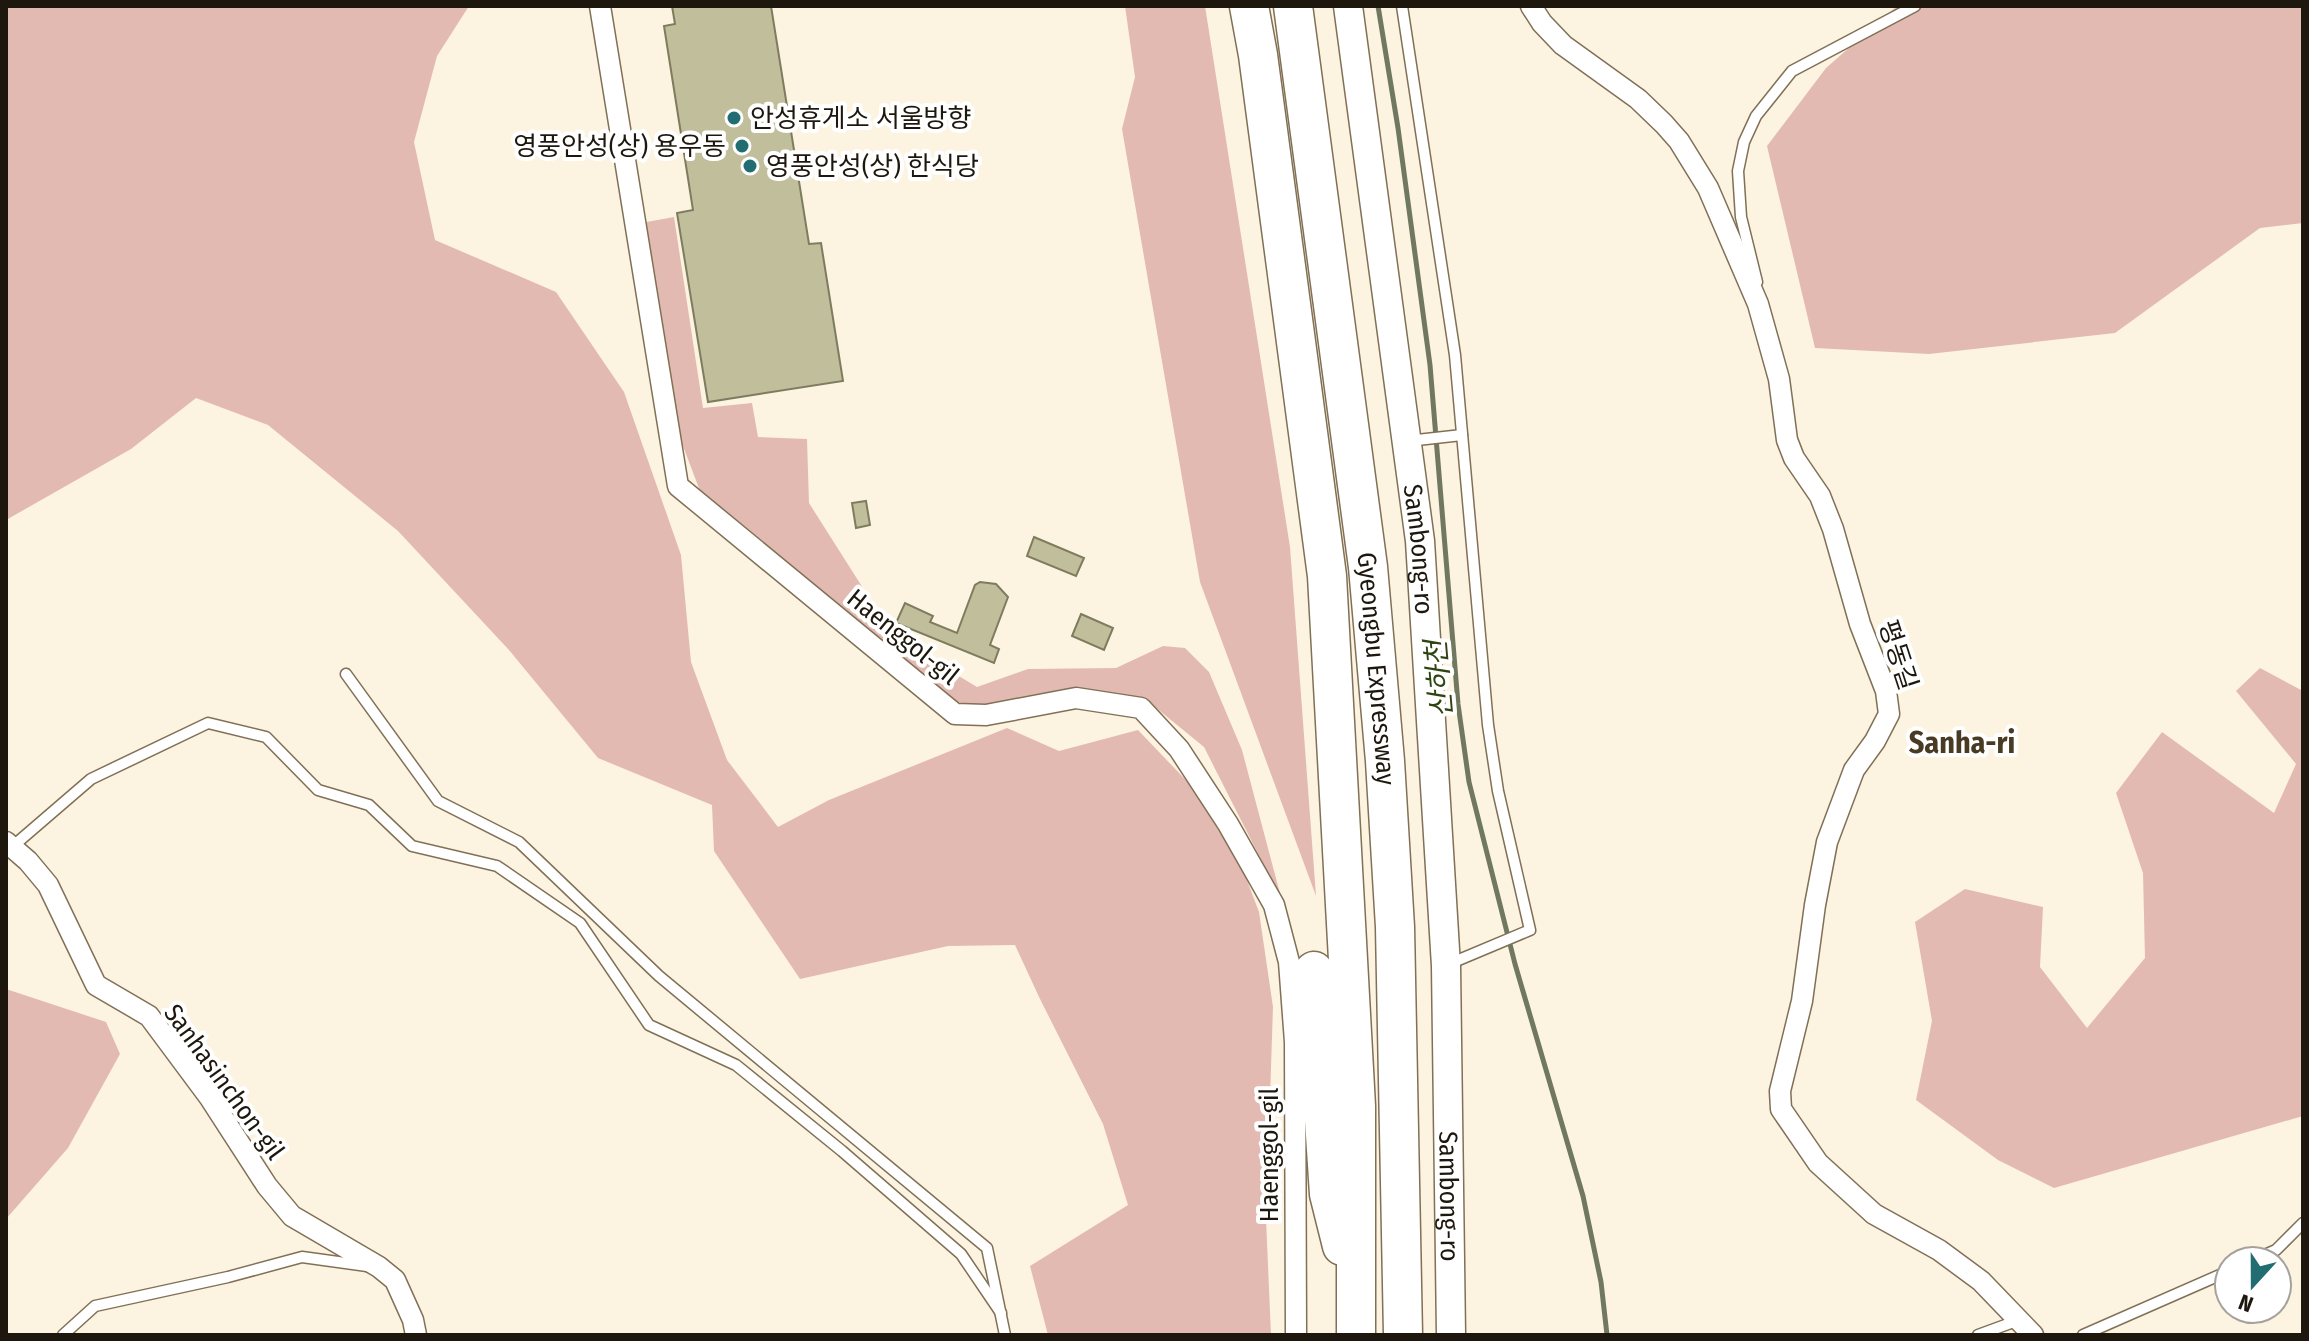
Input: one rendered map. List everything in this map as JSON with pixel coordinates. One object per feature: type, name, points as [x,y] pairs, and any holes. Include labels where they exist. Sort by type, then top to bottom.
[{"type":"highway","name":"Gyeongbu Expressway","points":[[1249,6],[1327,576],[1355,1091],[1356,1321]]},
{"type":"highway","name":"Gyeongbu Expressway","points":[[1293,6],[1368,567],[1383,746],[1395,927],[1403,1335]]},
{"type":"highway","points":[[1314,971],[1329,1194],[1356,1321]]},
{"type":"main road","name":"Sambong-ro","points":[[1348,6],[1415,440],[1446,966],[1451,1335]]},
{"type":"street","name":"Haenggol-gil","points":[[600,6],[678,486],[955,714],[986,715],[1076,698],[1141,708],[1179,749],[1228,824],[1274,905],[1289,962],[1295,1042],[1296,1335]]},
{"type":"street","name":"평동길","points":[[1531,6],[1563,45],[1638,99],[1679,141],[1708,188],[1758,304],[1779,379],[1787,440],[1794,458],[1820,496],[1833,529],[1860,624],[1886,691],[1889,714],[1875,741],[1854,770],[1827,842],[1802,1001],[1780,1091],[1781,1109],[1818,1163],[1874,1214],[1939,1250],[1981,1281],[2026,1328]]},
{"type":"street","name":"Sanhasinchon-gil","points":[[9,844],[48,885],[96,985],[149,1016],[210,1098],[267,1186],[292,1216],[379,1267],[395,1280],[413,1320],[416,1335]]},
{"type":"lane","points":[[1402,6],[1455,355],[1488,725],[1498,791],[1530,930],[1446,966]]},
{"type":"lane","points":[[1758,304],[1757,280],[1741,217],[1738,171],[1744,142],[1756,116],[1792,71],[1915,6]]},
{"type":"lane","points":[[1415,440],[1462,435]]},
{"type":"lane","points":[[346,674],[438,801],[519,842],[659,976],[987,1248],[1005,1335]]},
{"type":"lane","points":[[9,844],[91,779],[208,723],[266,737],[318,790],[369,805],[412,846],[497,866],[580,923],[649,1025],[736,1065],[842,1151],[961,1254],[1001,1313]]},
{"type":"lane","points":[[2281,1245],[2303,1223]]},
{"type":"lane","points":[[63,1335],[95,1306],[228,1277],[302,1257],[379,1267]]},
{"type":"lane","points":[[2083,1335],[2213,1278]]},
{"type":"lane","points":[[1978,1335],[2026,1328]]},
{"type":"shaded area","points":[[6,6],[469,6],[437,56],[414,142],[435,240],[556,292],[624,392],[681,555],[691,662],[727,760],[778,827],[829,800],[1007,728],[1059,751],[1138,730],[1224,820],[1259,912],[1273,1007],[1266,1219],[1271,1335],[1048,1335],[1030,1266],[1128,1205],[1103,1124],[1015,945],[948,946],[800,979],[714,851],[712,805],[598,758],[509,650],[398,531],[268,425],[196,398],[131,449],[6,520]]},
{"type":"shaded area","points":[[1125,6],[1205,6],[1290,547],[1316,896],[1200,582],[1122,129],[1135,77]]},
{"type":"shaded area","points":[[1897,6],[2303,6],[2303,223],[2260,228],[2115,333],[1929,354],[1815,348],[1767,146],[1826,68]]},
{"type":"shaded area","points":[[674,217],[703,408],[752,403],[758,437],[807,439],[809,503],[894,637],[977,687],[1028,669],[1116,668],[1163,646],[1185,648],[1209,672],[1242,750],[1282,901],[1204,747],[1144,698],[1063,690],[986,715],[989,708],[941,699],[703,499],[680,438],[641,223]]},
{"type":"shaded area","points":[[2260,668],[2303,691],[2303,1116],[2054,1188],[1998,1160],[1916,1100],[1932,1021],[1915,922],[1965,889],[2043,907],[2040,967],[2087,1028],[2145,958],[2143,873],[2116,793],[2162,732],[2274,813],[2296,764],[2236,691]]},
{"type":"shaded area","points":[[6,989],[106,1022],[120,1054],[68,1148],[6,1219]]},
{"type":"building","name":"안성휴게소 서울방향","points":[[672,6],[771,6],[809,244],[821,243],[843,381],[708,402],[677,213],[693,210],[664,26],[675,24]]},
{"type":"building","points":[[866,501],[870,525],[856,528],[852,503]]},
{"type":"building","points":[[1034,537],[1084,558],[1076,576],[1027,556]]},
{"type":"building","points":[[980,582],[996,584],[1008,597],[990,645],[999,649],[994,663],[896,623],[905,603],[933,616],[930,622],[957,633],[975,585]]},
{"type":"building","points":[[1081,614],[1113,628],[1104,650],[1072,636]]},
{"type":"waterway","name":"산하천","points":[[1378,6],[1430,365],[1458,704],[1469,782],[1515,964],[1583,1196],[1601,1282],[1607,1335]]},
{"type":"place","name":"안성휴게소 서울방향","points":[[734,118]]},
{"type":"place","name":"영풍안성(상) 용우동","points":[[742,146]]},
{"type":"place","name":"영풍안성(상) 한식당","points":[[750,166]]},
{"type":"district","name":"Sanha-ri","points":[[1962,743]]}]
